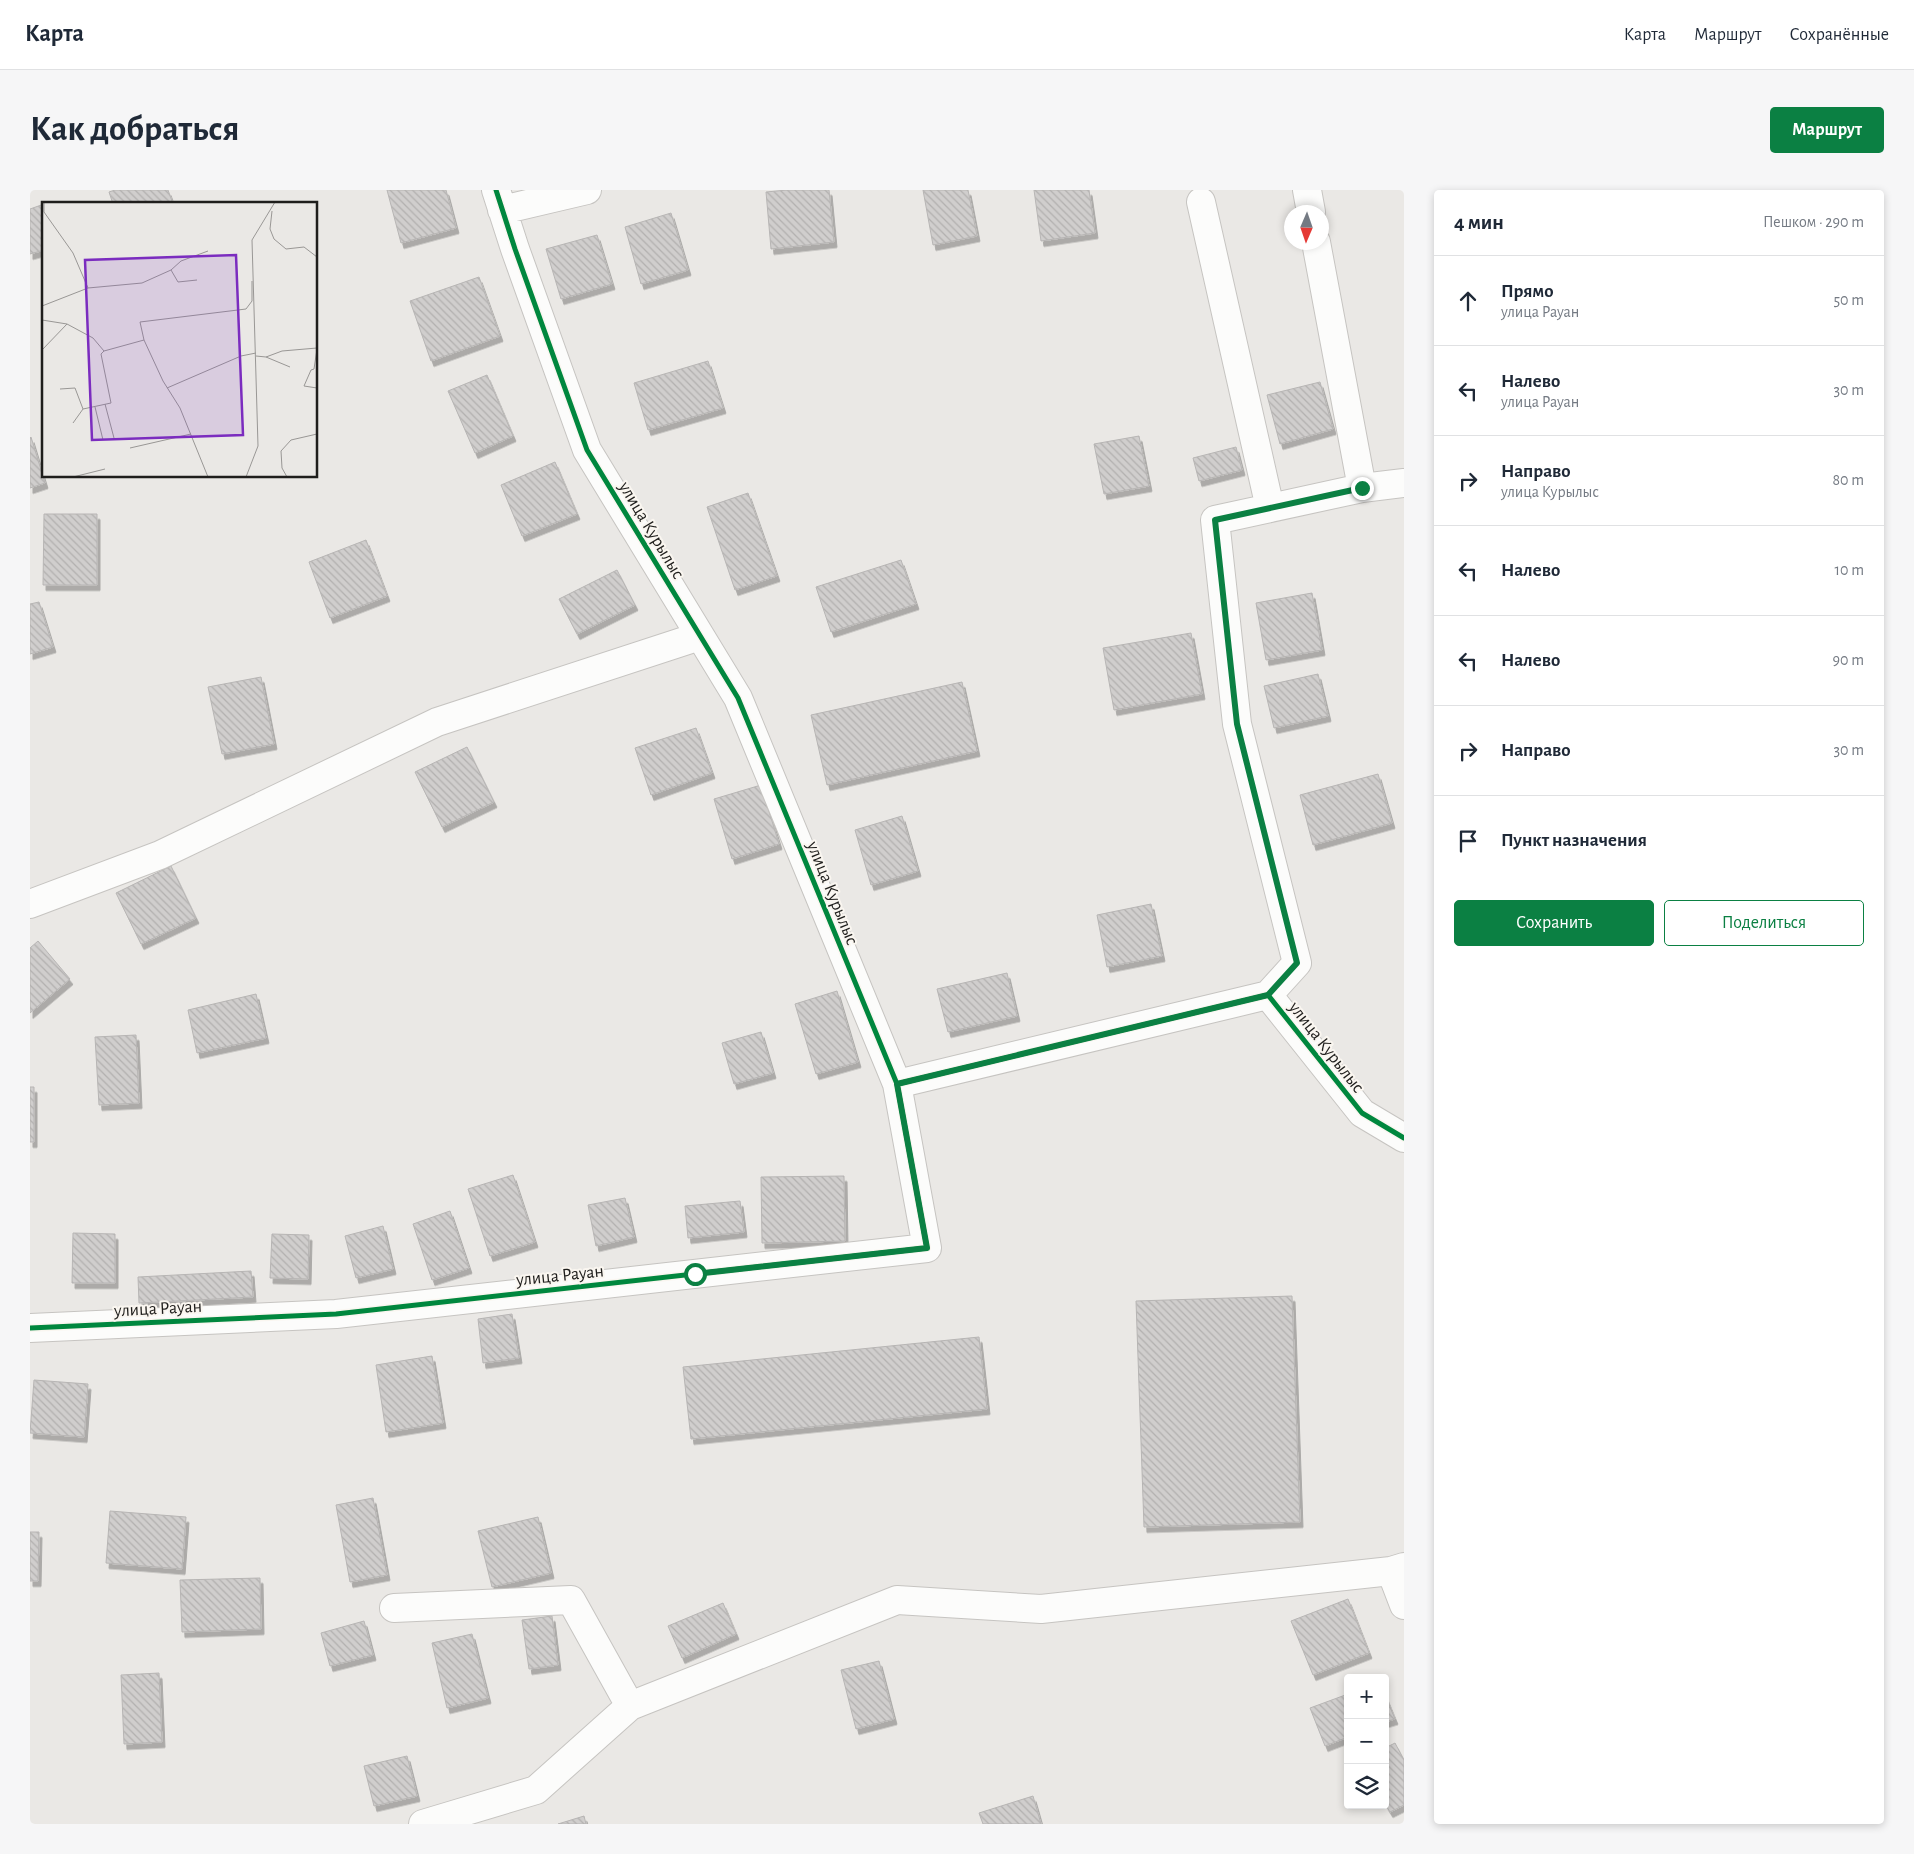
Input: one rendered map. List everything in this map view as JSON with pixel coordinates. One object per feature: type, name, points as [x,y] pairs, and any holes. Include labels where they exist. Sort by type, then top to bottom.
[{"type":"street","points":[[499,200],[587,190]]},
{"type":"street","points":[[1307,190],[1310,205]]},
{"type":"street","name":"улица Курылыс","points":[[499,200],[514,249],[587,450],[738,698],[897,1084],[1268,995],[1362,1113],[1404,1138]]},
{"type":"street","points":[[1202,202],[1270,508]]},
{"type":"street","points":[[1317,250],[1362,488]]},
{"type":"street","points":[[1268,995],[1297,963],[1237,724],[1215,520],[1362,488],[1404,483]]},
{"type":"street","points":[[30,904],[160,855],[437,722],[700,636]]},
{"type":"street","name":"улица Рауан","points":[[30,1328],[336,1314],[927,1248],[897,1084]]},
{"type":"street","points":[[423,1824],[536,1790],[630,1706],[897,1600],[1041,1609],[1397,1569],[1404,1605]]},
{"type":"street","points":[[394,1608],[571,1600],[630,1706]]},
{"type":"building","points":[[115,190],[168,190],[172,202],[112,202],[109,192]]},
{"type":"building","points":[[387,190],[446,190],[456,228],[401,243]]},
{"type":"building","points":[[829,190],[834,242],[771,249],[766,192]]},
{"type":"building","points":[[923,190],[968,190],[977,236],[933,245]]},
{"type":"building","points":[[1034,190],[1089,190],[1095,233],[1041,241]]},
{"type":"building","points":[[42,205],[42,251],[30,254],[30,209]]},
{"type":"building","points":[[671,213],[688,270],[641,284],[625,227]]},
{"type":"building","points":[[597,235],[612,284],[561,299],[546,249]]},
{"type":"building","points":[[479,277],[500,336],[431,361],[410,301]]},
{"type":"building","points":[[708,361],[723,408],[648,430],[634,383]]},
{"type":"building","points":[[487,375],[513,436],[475,453],[448,391]]},
{"type":"building","points":[[1320,382],[1333,429],[1280,444],[1267,395]]},
{"type":"building","points":[[1139,436],[1149,486],[1104,494],[1094,444]]},
{"type":"building","points":[[30,438],[45,483],[30,488]]},
{"type":"building","points":[[1236,447],[1242,470],[1199,481],[1193,458]]},
{"type":"building","points":[[555,462],[577,514],[522,536],[501,485]]},
{"type":"building","points":[[748,493],[777,576],[735,590],[707,507]]},
{"type":"building","points":[[44,514],[97,514],[97,585],[43,585]]},
{"type":"building","points":[[366,540],[387,596],[330,618],[309,562]]},
{"type":"building","points":[[901,560],[916,604],[831,632],[816,587]]},
{"type":"building","points":[[617,570],[635,605],[577,634],[559,599]]},
{"type":"building","points":[[1312,593],[1322,650],[1266,660],[1256,603]]},
{"type":"building","points":[[39,602],[53,647],[30,654],[30,604]]},
{"type":"building","points":[[1191,633],[1202,694],[1114,710],[1103,648]]},
{"type":"building","points":[[1318,674],[1328,716],[1274,728],[1264,686]]},
{"type":"building","points":[[261,677],[274,744],[222,754],[208,687]]},
{"type":"building","points":[[962,682],[977,751],[827,785],[811,715]]},
{"type":"building","points":[[696,728],[712,773],[651,795],[635,748]]},
{"type":"building","points":[[467,747],[494,802],[442,827],[415,772]]},
{"type":"building","points":[[1378,774],[1392,823],[1313,845],[1300,795]]},
{"type":"building","points":[[761,785],[779,844],[732,859],[714,799]]},
{"type":"building","points":[[902,816],[918,871],[871,885],[855,830]]},
{"type":"building","points":[[171,866],[196,918],[141,944],[116,893]]},
{"type":"building","points":[[1151,904],[1162,956],[1107,967],[1097,915]]},
{"type":"building","points":[[38,941],[70,979],[30,1013],[30,948]]},
{"type":"building","points":[[1007,973],[1017,1016],[948,1032],[937,989]]},
{"type":"building","points":[[837,991],[858,1062],[816,1074],[795,1004]]},
{"type":"building","points":[[256,994],[266,1038],[197,1053],[188,1010]]},
{"type":"building","points":[[761,1032],[773,1073],[734,1084],[722,1043]]},
{"type":"building","points":[[136,1035],[139,1103],[99,1105],[95,1037]]},
{"type":"building","points":[[30,1087],[34,1087],[34,1142],[30,1142]]},
{"type":"building","points":[[513,1175],[535,1242],[490,1256],[468,1189]]},
{"type":"building","points":[[844,1176],[845,1241],[762,1243],[761,1177]]},
{"type":"building","points":[[625,1198],[634,1237],[596,1246],[588,1205]]},
{"type":"building","points":[[740,1201],[744,1232],[688,1238],[685,1206]]},
{"type":"building","points":[[450,1211],[469,1268],[432,1280],[413,1224]]},
{"type":"building","points":[[383,1226],[393,1269],[356,1278],[345,1236]]},
{"type":"building","points":[[73,1233],[115,1234],[115,1283],[72,1283]]},
{"type":"building","points":[[272,1234],[309,1235],[308,1279],[270,1278]]},
{"type":"building","points":[[251,1271],[253,1297],[139,1303],[138,1277]]},
{"type":"building","points":[[1292,1296],[1300,1522],[1144,1527],[1136,1301]]},
{"type":"building","points":[[512,1314],[519,1358],[483,1363],[478,1319]]},
{"type":"building","points":[[979,1337],[987,1409],[691,1439],[683,1367]]},
{"type":"building","points":[[432,1356],[443,1423],[386,1432],[376,1365]]},
{"type":"building","points":[[34,1380],[88,1384],[84,1437],[30,1433]]},
{"type":"building","points":[[373,1498],[387,1575],[350,1582],[336,1505]]},
{"type":"building","points":[[110,1511],[186,1517],[182,1569],[106,1563]]},
{"type":"building","points":[[538,1517],[551,1573],[492,1587],[478,1531]]},
{"type":"building","points":[[30,1532],[39,1532],[38,1581],[30,1581]]},
{"type":"building","points":[[260,1578],[261,1629],[182,1632],[180,1580]]},
{"type":"building","points":[[1348,1599],[1369,1653],[1313,1675],[1291,1621]]},
{"type":"building","points":[[723,1603],[736,1634],[682,1658],[668,1626]]},
{"type":"building","points":[[552,1616],[558,1665],[529,1669],[522,1620]]},
{"type":"building","points":[[364,1621],[373,1655],[330,1666],[321,1633]]},
{"type":"building","points":[[472,1634],[488,1698],[447,1708],[432,1643]]},
{"type":"building","points":[[879,1661],[894,1719],[856,1729],[841,1670]]},
{"type":"building","points":[[159,1673],[162,1742],[124,1744],[121,1675]]},
{"type":"building","points":[[1344,1695],[1344,1739],[1325,1746],[1310,1708]]},
{"type":"building","points":[[1389,1705],[1395,1719],[1389,1721]]},
{"type":"building","points":[[1395,1743],[1404,1760],[1404,1805],[1390,1812],[1388,1809],[1389,1746]]},
{"type":"building","points":[[407,1756],[417,1796],[374,1806],[364,1766]]},
{"type":"building","points":[[1033,1796],[1041,1824],[983,1824],[979,1813]]},
{"type":"building","points":[[584,1816],[586,1824],[558,1824]]},
{"type":"cycle path","points":[[496,190],[515,249],[587,450],[738,698],[897,1084],[1268,995],[1362,1113],[1404,1138]]},
{"type":"cycle path","points":[[30,1328],[336,1314],[927,1248],[897,1084]]},
{"type":"route","points":[[695,1274],[927,1248],[897,1084],[1268,995],[1297,963],[1237,724],[1215,520],[1362,488]]}]
